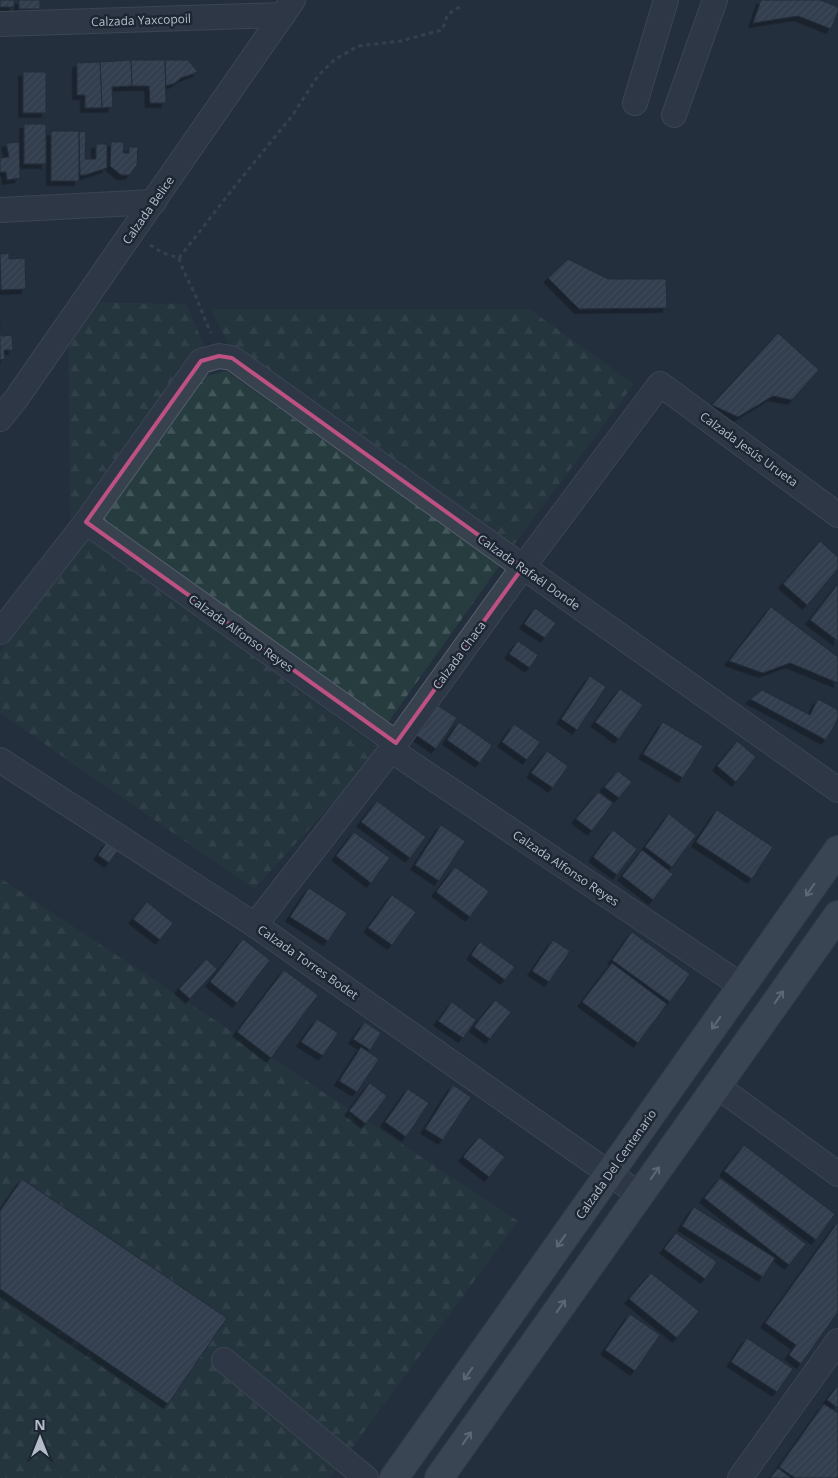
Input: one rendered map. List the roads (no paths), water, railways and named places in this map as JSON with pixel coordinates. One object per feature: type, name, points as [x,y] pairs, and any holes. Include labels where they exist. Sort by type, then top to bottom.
[{"type":"main road","name":"Calzada Del Centenario","points":[[394,1478],[838,850]]},
{"type":"main road","points":[[439,1478],[838,915]]},
{"type":"street","points":[[635,102],[666,0]]},
{"type":"street","points":[[674,115],[715,0]]},
{"type":"street","name":"Calzada Yaxcopoil","points":[[0,24],[288,8]]},
{"type":"street","name":"Calzada Belice","points":[[0,419],[8,399],[154,202],[288,8]]},
{"type":"street","points":[[0,210],[154,202]]},
{"type":"street","name":"Calzada Rafaél Donde","points":[[86,522],[201,361],[220,356],[232,358],[838,790]]},
{"type":"street","name":"Calzada Chaca","points":[[256,925],[393,746],[523,567],[660,384]]},
{"type":"street","name":"Calzada Jesús Urueta","points":[[660,384],[838,515]]},
{"type":"street","points":[[0,632],[86,522]]},
{"type":"street","name":"Calzada Alfonso Reyes","points":[[86,522],[393,746],[742,986]]},
{"type":"street","name":"Calzada Torres Bodet","points":[[0,760],[256,925],[640,1195]]},
{"type":"street","points":[[716,1086],[838,1174]]},
{"type":"street","points":[[740,1478],[838,1340]]},
{"type":"street","points":[[224,1360],[366,1478]]}]
